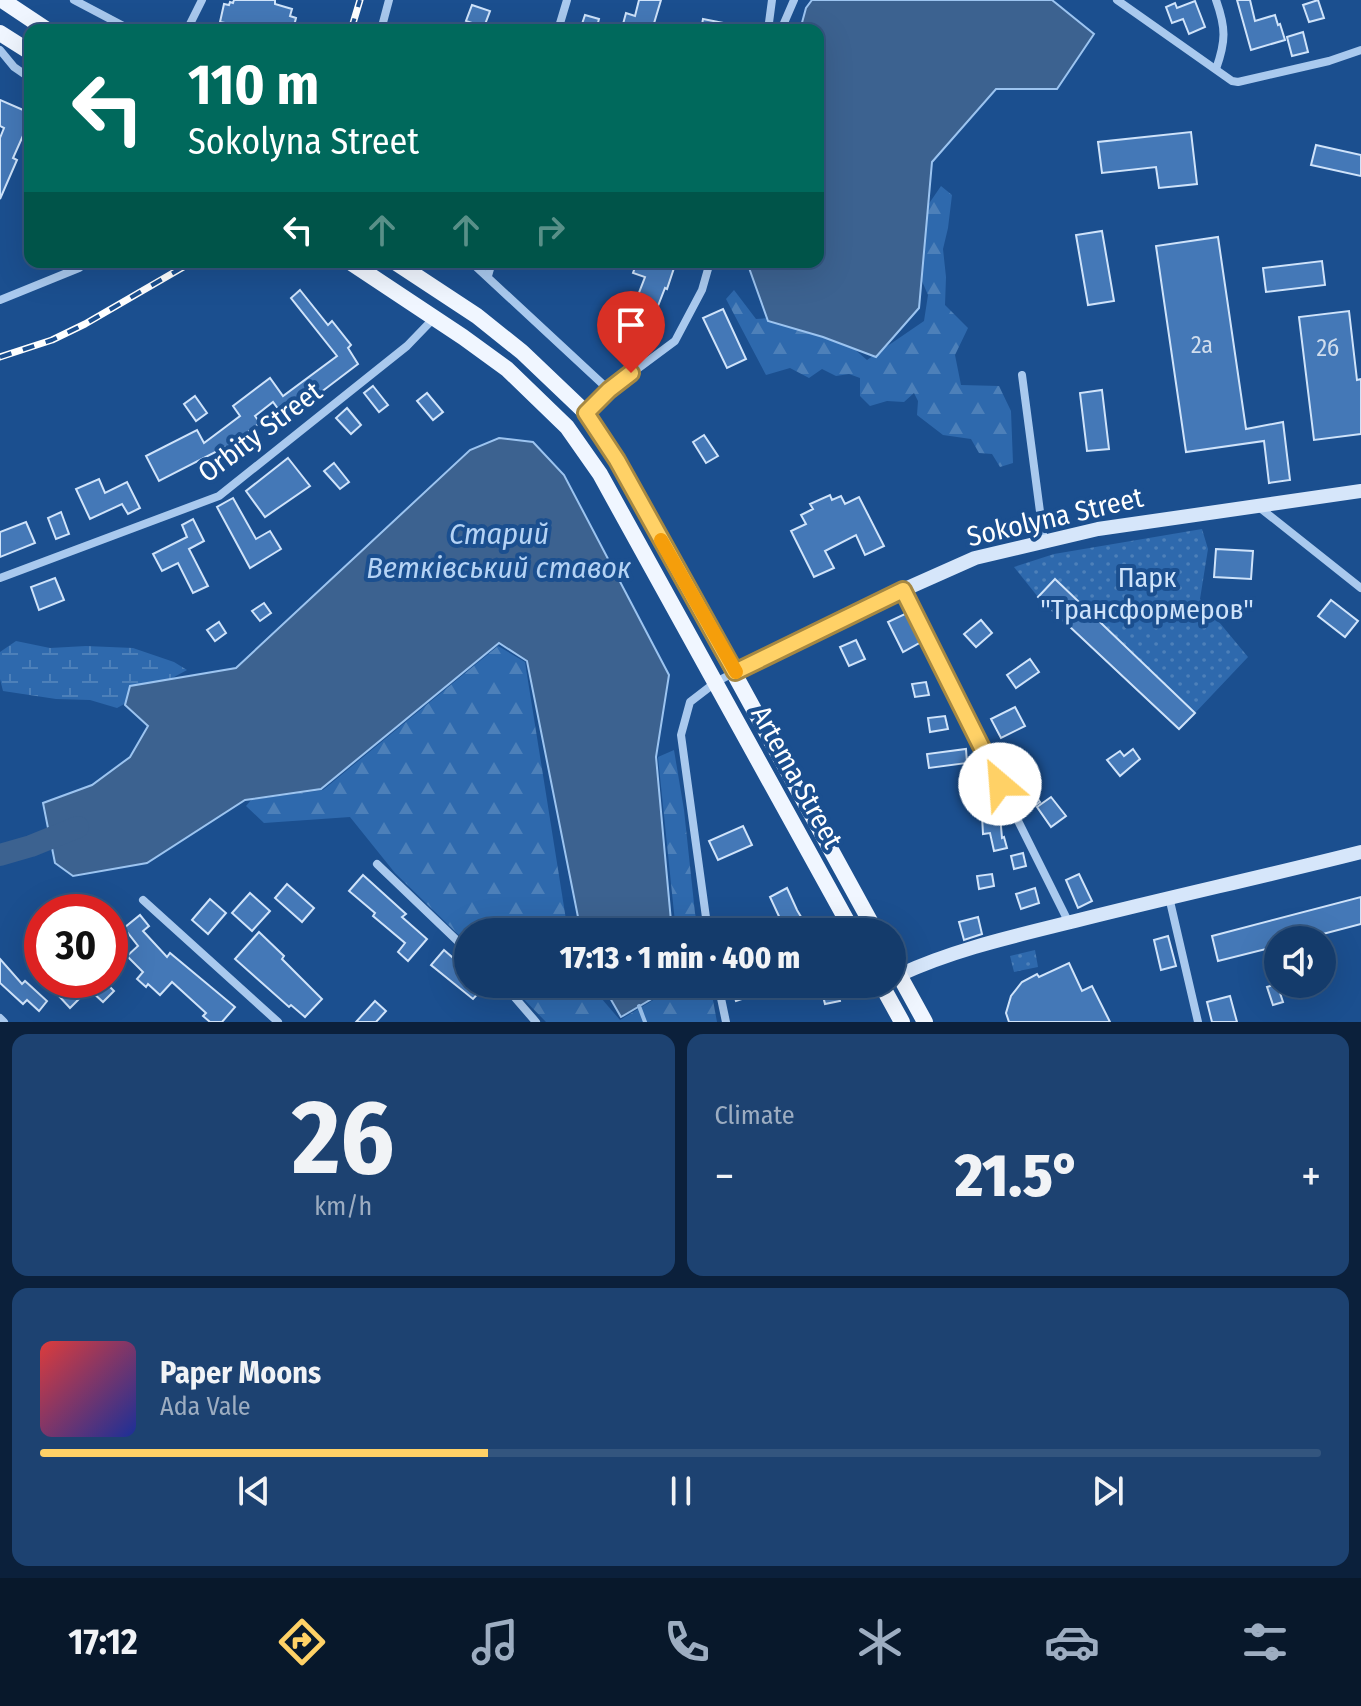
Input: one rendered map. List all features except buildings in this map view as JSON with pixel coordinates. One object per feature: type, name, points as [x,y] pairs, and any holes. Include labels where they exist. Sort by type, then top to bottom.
[{"type":"main road","points":[[4,2],[38,24]]},
{"type":"main road","points":[[0,33],[24,48]]},
{"type":"main road","name":"Artema Street","points":[[359,268],[507,369],[567,427],[600,474],[845,918]]},
{"type":"main road","name":"Artema Street","points":[[404,268],[477,316],[522,352],[586,413],[617,460],[868,918]]},
{"type":"main road","points":[[906,987],[925,1022]]},
{"type":"main road","points":[[889,998],[902,1022]]},
{"type":"street","points":[[74,0],[120,24]]},
{"type":"street","points":[[190,24],[202,0]]},
{"type":"street","points":[[383,24],[389,0]]},
{"type":"street","points":[[560,24],[567,0]]},
{"type":"street","points":[[769,24],[772,0]]},
{"type":"street","points":[[784,24],[794,0]]},
{"type":"street","points":[[1117,0],[1232,81],[1244,81],[1329,61],[1361,50]]},
{"type":"street","points":[[1216,0],[1224,36],[1216,69]]},
{"type":"street","points":[[0,50],[24,74]]},
{"type":"street","points":[[0,300],[79,268]]},
{"type":"street","points":[[478,268],[609,390]]},
{"type":"street","points":[[488,276],[490,268]]},
{"type":"street","points":[[586,413],[609,390],[675,341],[702,290],[708,268]]},
{"type":"street","name":"Orbity Street","points":[[0,578],[219,496],[407,346],[434,318]]},
{"type":"street","points":[[1022,375],[1044,542]]},
{"type":"street","name":"Sokolyna Street","points":[[735,672],[975,558],[1098,529],[1361,491]]},
{"type":"street","points":[[1258,506],[1361,588]]},
{"type":"street","points":[[903,590],[1069,923]]},
{"type":"street","points":[[706,918],[681,735],[690,702],[735,672]]},
{"type":"street","points":[[906,966],[1169,897],[1361,852]]},
{"type":"street","points":[[377,864],[454,938]]},
{"type":"street","points":[[1169,897],[1198,1022]]},
{"type":"street","points":[[143,900],[278,1022]]},
{"type":"street","points":[[515,998],[536,1022]]},
{"type":"street","points":[[721,998],[726,1022]]},
{"type":"green space","points":[[941,186],[952,195],[943,249],[945,305],[968,328],[955,355],[961,385],[999,386],[1011,411],[1013,463],[1000,467],[992,454],[979,453],[971,439],[943,435],[917,415],[918,401],[914,393],[904,402],[887,401],[870,406],[860,396],[860,378],[849,374],[836,376],[822,369],[809,378],[790,368],[766,375],[726,299],[734,290],[756,319],[785,317],[838,335],[867,360],[924,321],[928,295],[915,265],[917,232],[928,205]]},
{"type":"green space","name":"Парк \"Трансформеров\"","points":[[1202,529],[1208,549],[1200,599],[1248,657],[1195,713],[1056,579],[1038,597],[1014,567],[1054,554]]},
{"type":"green space","points":[[16,641],[50,648],[133,648],[174,662],[187,670],[117,708],[90,700],[56,699],[3,691],[0,652]]},
{"type":"green space","points":[[498,646],[525,662],[566,918],[454,918],[454,930],[395,873],[350,817],[264,823],[246,806],[251,800],[323,790]]},
{"type":"green space","points":[[674,750],[696,918],[675,918],[658,757]]},
{"type":"green space","points":[[1035,950],[1038,967],[1014,972],[1010,956]]},
{"type":"green space","points":[[523,998],[601,998],[620,1020],[657,998],[713,998],[717,1022],[546,1022]]},
{"type":"water","points":[[812,0],[1052,0],[1094,34],[1057,89],[996,89],[932,162],[919,308],[876,357],[768,321],[749,268],[824,268],[824,24],[802,24]]},
{"type":"water","name":"Старий Ветківський ставок","points":[[499,438],[533,442],[564,475],[669,675],[656,757],[671,918],[578,918],[527,661],[499,643],[321,789],[245,800],[147,863],[73,876],[55,863],[43,803],[92,785],[130,757],[148,726],[125,705],[130,686],[236,668],[470,450]]},
{"type":"water","points":[[610,998],[653,998],[621,1017]]},
{"type":"waterway","points":[[0,855],[78,827]]},
{"type":"waterway","points":[[639,1006],[645,1022]]},
{"type":"railway","points":[[353,24],[360,0]]},
{"type":"railway","points":[[0,357],[52,340],[85,324],[182,268]]},
{"type":"slow traffic","points":[[661,540],[736,672]]},
{"type":"route","points":[[631,373],[586,413],[617,460],[735,672],[903,590],[1000,784]]}]
